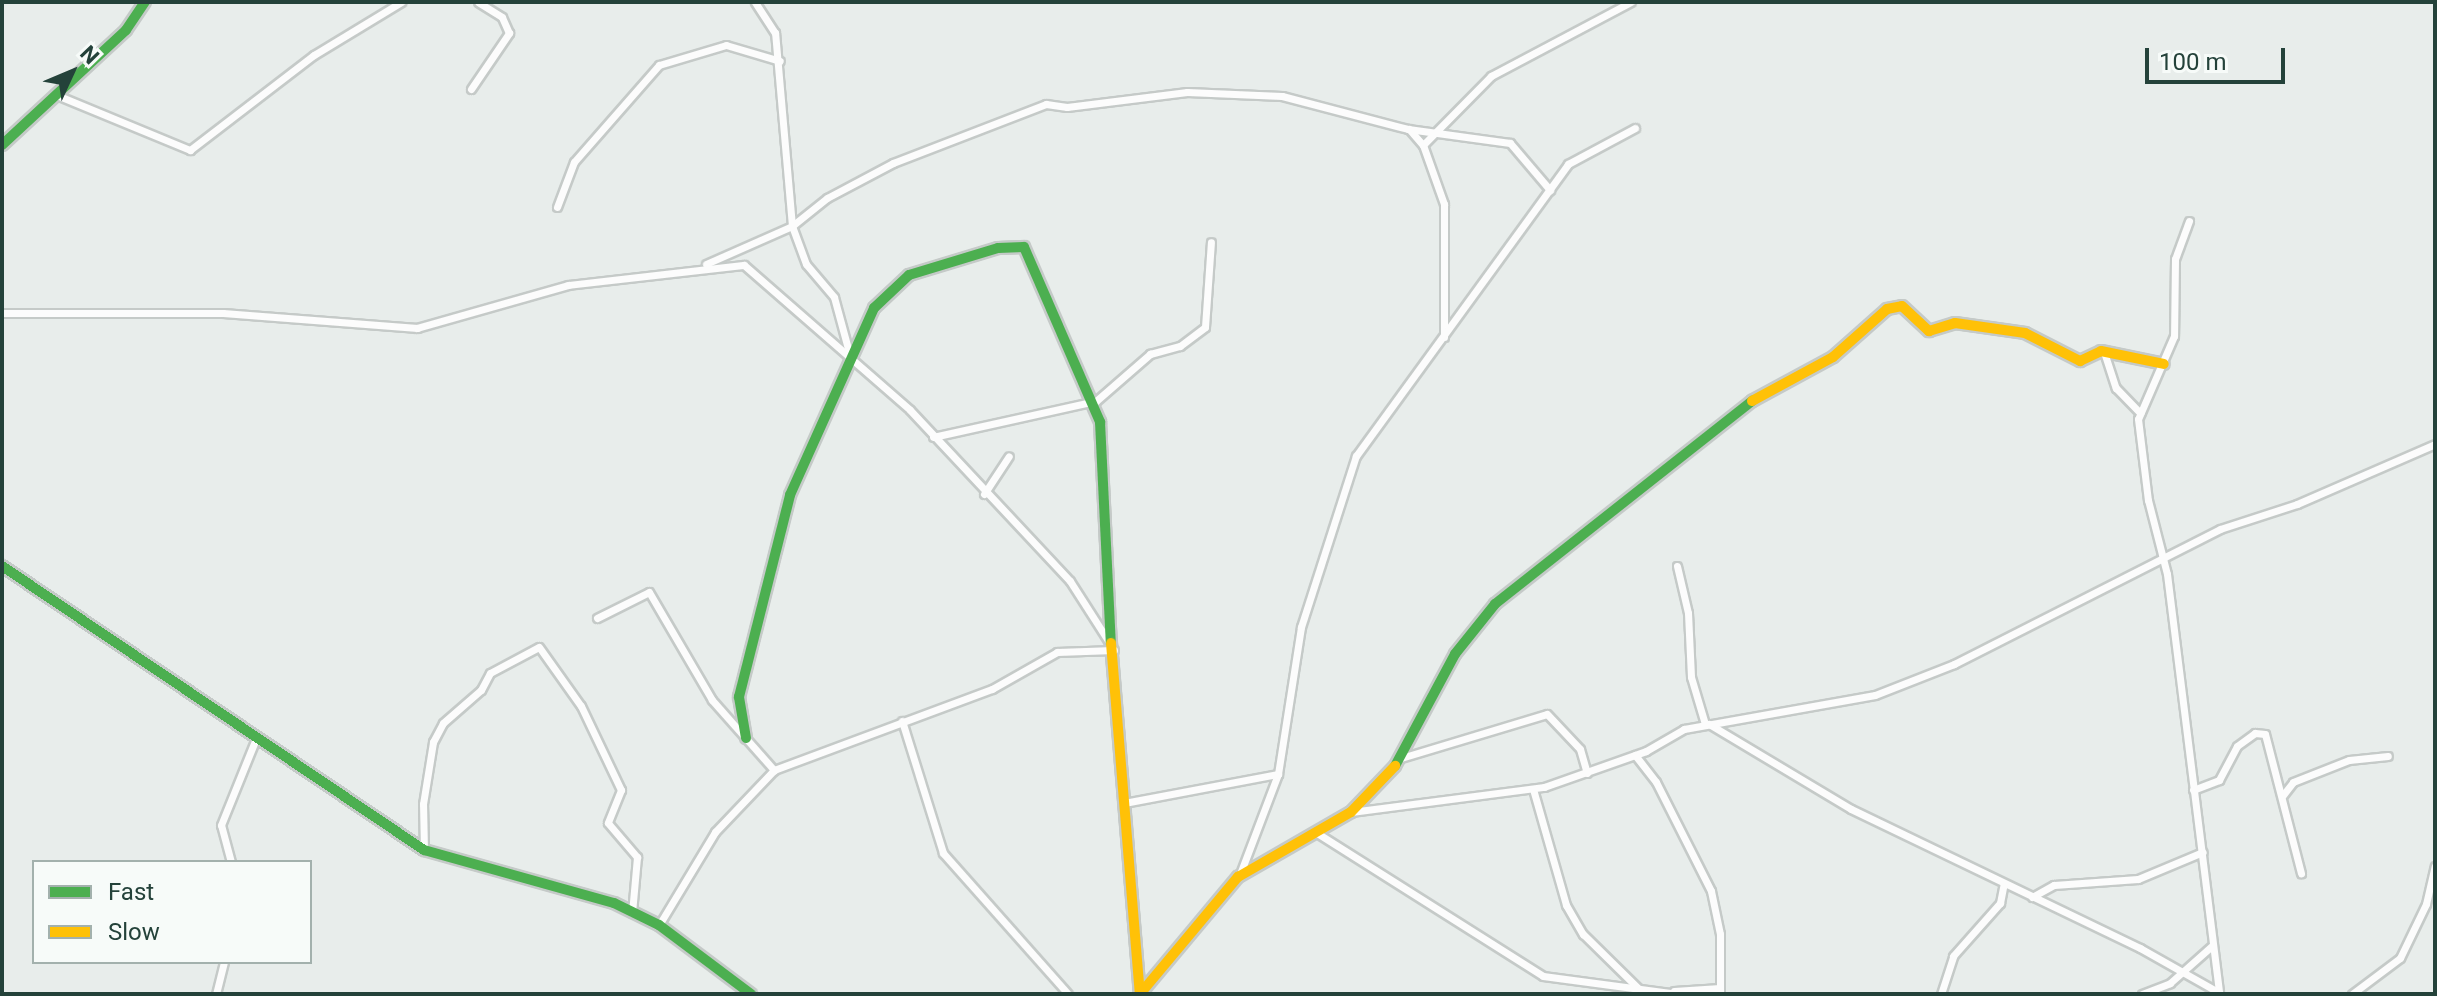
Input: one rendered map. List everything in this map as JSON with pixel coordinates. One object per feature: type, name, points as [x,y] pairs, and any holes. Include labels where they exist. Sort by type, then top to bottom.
[{"type":"street","points":[[2,145],[59,96],[145,2]]},
{"type":"street","points":[[59,96],[190,150],[314,55],[401,2]]},
{"type":"street","points":[[471,89],[509,33],[502,17],[478,2]]},
{"type":"street","points":[[755,2],[775,33],[780,61],[792,226],[806,264],[834,297],[850,356]]},
{"type":"street","points":[[1423,145],[1432,132],[1491,76],[1631,2]]},
{"type":"street","points":[[557,207],[574,162],[659,65],[726,45],[780,61]]},
{"type":"street","points":[[697,268],[792,226],[827,198],[893,163],[1046,104],[1256,93],[1408,129],[1510,143],[1550,190]]},
{"type":"street","points":[[1140,994],[1238,877],[1278,774],[1301,627],[1356,456],[1576,157],[1635,128]]},
{"type":"street","points":[[1408,129],[1423,145],[1444,204],[1444,337]]},
{"type":"street","points":[[2189,221],[2175,259],[2177,323],[2164,364],[2140,413],[2148,500],[2163,555],[2219,994]]},
{"type":"street","points":[[933,437],[1096,401],[1150,354],[1180,346],[1205,327],[1211,242]]},
{"type":"street","points":[[746,738],[739,697],[790,495],[850,356],[891,287],[909,275],[1012,244],[1032,257],[1096,401],[1140,994]]},
{"type":"street","points":[[2,313],[223,313],[417,328],[568,285],[744,265],[760,274],[933,437],[1070,581],[1114,650]]},
{"type":"street","points":[[1238,877],[1351,812],[1401,759],[1455,654],[1495,604],[1670,463],[1763,393],[1833,357],[1887,309],[1902,306],[1922,329],[1955,323],[2025,333],[2080,361],[2104,352],[2164,364]]},
{"type":"street","points":[[2104,352],[2116,388],[2140,413]]},
{"type":"street","points":[[1351,812],[1533,789],[1587,773],[1707,724],[1848,704],[1913,682],[2163,555],[2435,444]]},
{"type":"street","points":[[984,494],[1009,456]]},
{"type":"street","points":[[2,566],[255,741],[424,850],[586,893],[632,913],[659,925],[751,994]]},
{"type":"street","points":[[1677,566],[1688,613],[1691,677],[1707,724],[1826,796],[2185,971],[2219,994]]},
{"type":"street","points":[[597,618],[649,592],[712,700],[774,770]]},
{"type":"street","points":[[424,850],[423,804],[433,742],[443,723],[481,690],[490,673],[539,647],[581,706],[621,790],[608,823],[637,857],[632,913]]},
{"type":"street","points":[[659,925],[715,832],[774,770],[1001,685],[1057,652],[1114,650]]},
{"type":"street","points":[[1401,759],[1547,714],[1580,749],[1587,773]]},
{"type":"street","points":[[902,721],[943,853],[1068,994]]},
{"type":"street","points":[[2193,790],[2219,780],[2237,746],[2260,731],[2283,795],[2301,873]]},
{"type":"street","points":[[230,860],[221,825],[255,741]]},
{"type":"street","points":[[1317,833],[1524,967],[1564,983],[1676,992],[1720,991],[1720,934],[1711,891],[1656,782],[1635,755]]},
{"type":"street","points":[[2283,795],[2293,782],[2349,760],[2388,756]]},
{"type":"street","points":[[1124,803],[1278,774]]},
{"type":"street","points":[[1533,789],[1571,914],[1638,988]]},
{"type":"street","points":[[2032,897],[2054,885],[2138,879],[2203,852]]},
{"type":"street","points":[[2352,994],[2400,958],[2426,904],[2435,866]]},
{"type":"street","points":[[1941,994],[1956,949],[2000,903],[2004,883]]},
{"type":"street","points":[[2142,994],[2185,971],[2213,945]]},
{"type":"street","points":[[216,994],[224,964]]},
{"type":"traffic: fast","points":[[2,145],[126,30],[145,2]]},
{"type":"traffic: fast","points":[[746,738],[739,697],[790,495],[874,308],[909,275],[998,248],[1024,247],[1100,422],[1111,643]]},
{"type":"traffic: fast","points":[[1395,766],[1455,654],[1495,604],[1752,401]]},
{"type":"traffic: fast","points":[[2,566],[424,850],[614,903],[659,925],[751,994]]},
{"type":"traffic: slow","points":[[1752,401],[1833,357],[1887,309],[1902,306],[1929,331],[1955,323],[2025,333],[2080,361],[2101,351],[2164,364]]},
{"type":"traffic: slow","points":[[1111,643],[1140,994]]},
{"type":"traffic: slow","points":[[1140,994],[1238,877],[1351,812],[1395,766]]}]
